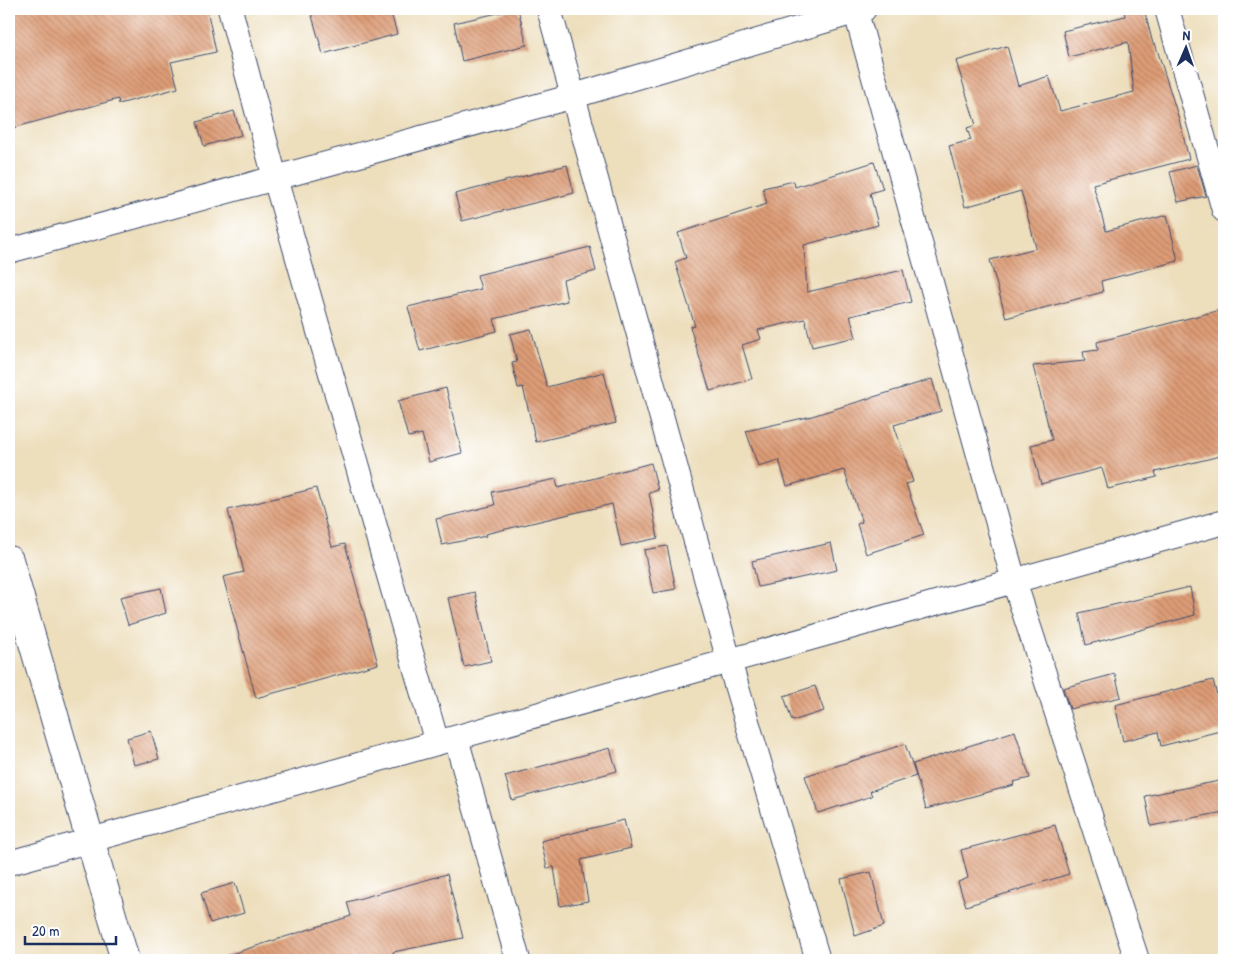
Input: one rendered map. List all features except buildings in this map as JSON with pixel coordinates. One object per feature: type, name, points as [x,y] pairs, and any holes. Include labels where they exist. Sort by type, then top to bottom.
[{"type":"main road","points":[[9,560],[125,960]]},
{"type":"street","points":[[230,9],[275,178],[446,740],[518,960]]},
{"type":"street","points":[[549,9],[729,661],[818,960]]},
{"type":"street","points":[[9,251],[574,96],[858,9],[1014,581],[1137,960]]},
{"type":"street","points":[[1167,9],[1224,210]]},
{"type":"street","points":[[9,863],[1224,522]]}]
